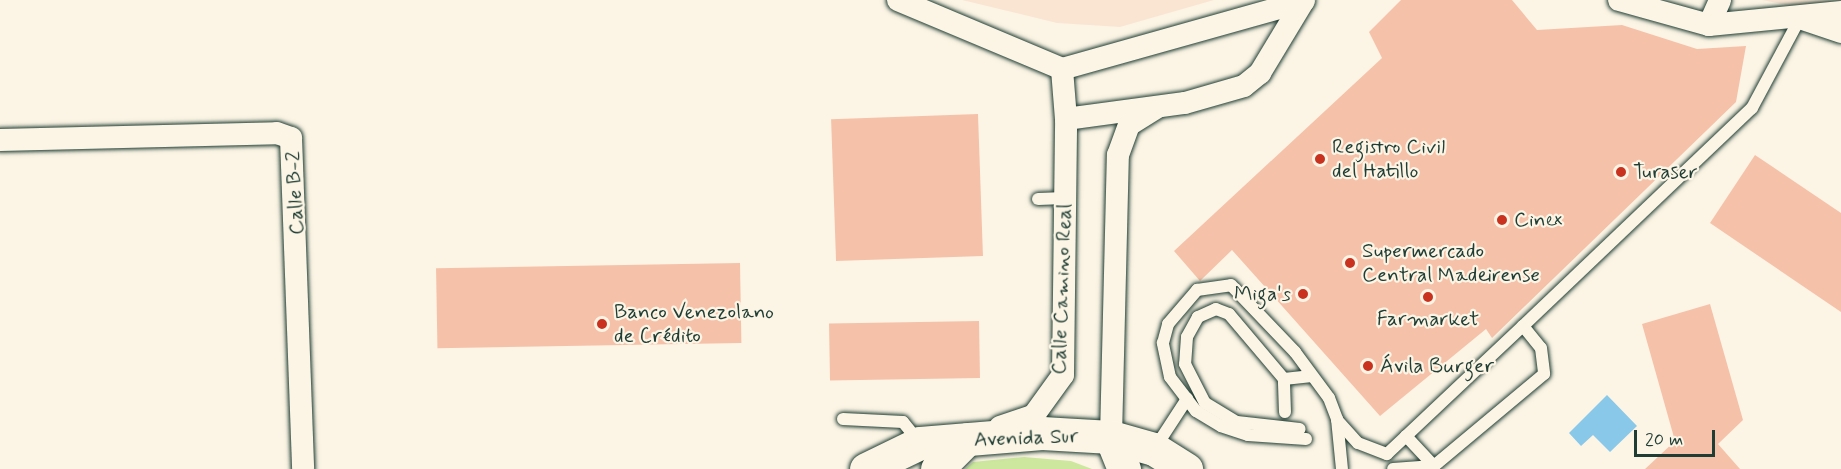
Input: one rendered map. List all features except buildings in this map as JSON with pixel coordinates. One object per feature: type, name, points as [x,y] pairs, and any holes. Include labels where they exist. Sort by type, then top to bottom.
[{"type":"street","points":[[898,0],[927,5],[1062,69],[1304,0]]},
{"type":"street","points":[[1066,119],[1158,107],[1244,86],[1260,73],[1304,0]]},
{"type":"street","points":[[1619,0],[1709,25],[1800,18],[1841,12]]},
{"type":"street","points":[[1709,25],[1720,0]]},
{"type":"street","points":[[1800,18],[1841,32]]},
{"type":"street","name":"Calle Camino Real","points":[[967,440],[1034,415],[1063,375],[1066,119],[1062,69]]},
{"type":"street","points":[[1124,469],[1111,437],[1118,155],[1129,125],[1158,107]]},
{"type":"street","name":"Calle B-2","points":[[0,140],[277,133],[291,138],[303,469]]},
{"type":"street","name":"Avenida Sur","points":[[866,469],[928,456],[967,440],[1042,433],[1111,437],[1154,449],[1186,469]]},
{"type":"lane","points":[[1285,412],[1284,379],[1229,314],[1216,309],[1198,317],[1188,337],[1185,364],[1205,403],[1237,422],[1303,434],[1248,435],[1221,426],[1187,399],[1170,377],[1162,343],[1177,308],[1210,285],[1231,285],[1312,376],[1337,419],[1377,454],[1387,454],[1752,108],[1800,18]]},
{"type":"lane","points":[[1038,199],[1065,198]]},
{"type":"lane","points":[[1393,469],[1434,466],[1545,374],[1541,348],[1523,326]]},
{"type":"lane","points":[[1284,379],[1312,376]]},
{"type":"lane","points":[[1154,449],[1187,399]]},
{"type":"lane","points":[[843,419],[903,422],[928,456]]},
{"type":"lane","points":[[1337,419],[1342,469]]},
{"type":"lane","points":[[1406,436],[1434,466]]},
{"type":"shaded area","points":[[962,0],[1214,0],[1120,27],[1057,23]]},
{"type":"shaded area","points":[[1762,0],[1841,0],[1841,15],[1802,8]]},
{"type":"green space","points":[[1024,457],[1071,461],[1092,469],[965,469],[973,462]]},
{"type":"water","points":[[1607,395],[1637,426],[1610,452],[1593,435],[1581,446],[1569,433]]},
{"type":"place","name":"Registro Civil del Hatillo","points":[[1320,159]]},
{"type":"place","name":"Turaser","points":[[1621,172]]},
{"type":"place","name":"Cinex","points":[[1502,220]]},
{"type":"place","name":"Supermercado Central Madeirense","points":[[1350,263]]},
{"type":"place","name":"Miga's","points":[[1303,294]]},
{"type":"place","name":"Farmarket","points":[[1428,297]]},
{"type":"place","name":"Banco Venezolano de Crédito","points":[[602,324]]},
{"type":"place","name":"Ávila Burger","points":[[1368,366]]}]
